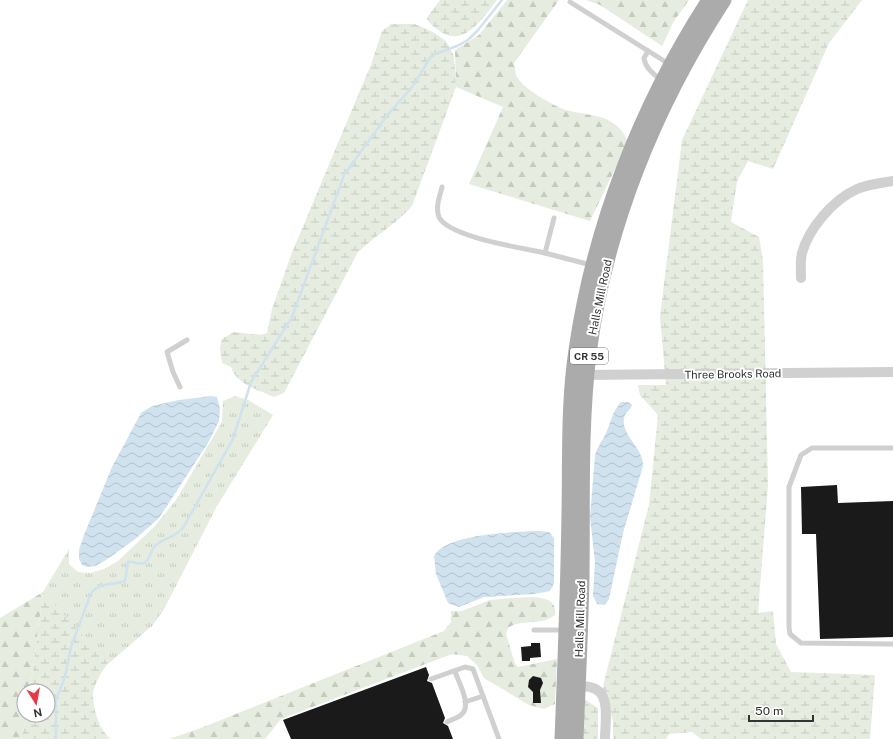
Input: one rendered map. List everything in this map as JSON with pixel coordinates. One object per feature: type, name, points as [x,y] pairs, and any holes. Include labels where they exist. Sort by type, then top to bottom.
[{"type":"main road","name":"Halls Mill Road","points":[[576,739],[582,580],[580,375],[582,314],[602,228],[617,186],[646,115],[662,81],[709,0]]},
{"type":"main road","name":"Halls Mill Road","points":[[562,739],[567,630],[570,432],[580,375],[612,244],[642,156],[670,94],[698,42],[724,0]]},
{"type":"main road","points":[[570,432],[575,436],[577,477],[582,484]]},
{"type":"street","points":[[802,278],[802,254],[805,245],[820,220],[832,205],[857,189],[872,184],[893,181]]},
{"type":"street","name":"Three Brooks Road","points":[[580,375],[893,372]]},
{"type":"street","points":[[578,686],[597,690],[603,697],[605,704],[606,739]]},
{"type":"lane","points":[[570,2],[670,65]]},
{"type":"lane","points":[[648,51],[644,58],[645,63],[650,71],[662,81]]},
{"type":"lane","points":[[442,187],[438,203],[439,216],[443,223],[452,230],[592,266]]},
{"type":"lane","points":[[545,253],[554,218]]},
{"type":"lane","points":[[180,387],[173,372],[167,352],[188,340]]},
{"type":"lane","points":[[893,448],[812,448],[807,450],[801,456],[789,487],[790,634],[801,643],[893,644]]},
{"type":"lane","points":[[534,630],[567,630]]},
{"type":"lane","points":[[431,679],[465,667],[473,669],[499,739]]},
{"type":"lane","points":[[447,722],[461,715],[466,709],[455,671]]},
{"type":"lane","points":[[465,702],[483,696]]},
{"type":"green space","points":[[440,0],[497,0],[473,28],[458,36],[450,36],[431,25],[427,19]]},
{"type":"green space","points":[[507,0],[559,0],[514,63],[516,75],[519,80],[538,96],[561,108],[610,121],[623,133],[628,142],[590,221],[469,184],[503,107],[456,87],[455,50],[479,35]]},
{"type":"green space","points":[[586,0],[689,0],[674,21],[662,46],[600,5]]},
{"type":"green space","points":[[748,0],[862,0],[829,43],[773,169],[748,161],[737,181],[731,222],[759,237],[763,260],[768,485],[758,613],[773,611],[776,644],[791,672],[875,675],[870,739],[701,739],[692,732],[669,734],[666,739],[613,739],[613,721],[603,688],[649,505],[658,415],[640,395],[638,385],[666,385],[660,316],[682,140]]},
{"type":"green space","points":[[391,24],[415,24],[433,32],[446,41],[454,56],[456,87],[412,206],[358,252],[284,393],[274,397],[248,386],[238,378],[231,367],[222,363],[220,348],[222,339],[234,332],[260,335],[267,333],[272,309],[291,255],[372,62],[382,31]]},
{"type":"green space","points":[[235,396],[248,400],[273,415],[217,506],[163,611],[152,626],[108,664],[43,592],[69,549],[69,564],[78,572],[90,573],[104,569],[118,561],[155,526],[176,500],[222,422],[223,401]]},
{"type":"green space","points":[[43,592],[31,683],[16,683],[16,723],[25,723],[21,739],[0,739],[0,618]]},
{"type":"green space","points":[[43,592],[108,663],[97,682],[93,694],[94,706],[100,725],[111,739],[21,739],[25,723],[56,723],[56,683],[31,683]]},
{"type":"green space","points":[[540,598],[552,603],[555,608],[555,615],[549,619],[513,625],[508,628],[506,634],[515,664],[518,667],[557,659],[555,704],[544,709],[529,705],[484,678],[477,665],[467,656],[452,654],[281,719],[265,739],[169,739],[201,728],[444,631],[451,622],[451,611],[462,611],[490,600]]},
{"type":"green space","points":[[583,698],[598,708],[598,739],[583,739]]},
{"type":"water","points":[[211,396],[217,397],[220,409],[219,421],[208,443],[159,518],[134,540],[106,560],[95,566],[87,567],[82,565],[79,559],[79,550],[84,535],[112,467],[141,413],[152,406],[179,400]]},
{"type":"water","points":[[621,402],[628,402],[632,405],[624,418],[624,424],[626,431],[640,453],[643,466],[623,533],[609,599],[605,605],[597,604],[593,596],[595,562],[590,517],[595,456],[614,413]]},
{"type":"water","points":[[539,531],[549,532],[554,538],[554,584],[550,591],[535,594],[484,597],[459,607],[448,603],[436,574],[434,556],[441,548],[466,538],[482,535]]},
{"type":"building","points":[[837,485],[838,503],[893,501],[893,637],[820,639],[816,534],[802,534],[801,487]]},
{"type":"building","points":[[531,643],[540,643],[541,657],[530,658],[530,661],[522,661],[521,647],[531,646]]},
{"type":"building","points":[[426,667],[429,675],[427,681],[432,683],[445,718],[443,723],[448,726],[453,739],[291,739],[283,720]]},
{"type":"building","points":[[533,676],[541,678],[543,683],[540,690],[541,703],[533,703],[533,692],[528,687],[529,680]]},
{"type":"waterway","points":[[56,739],[56,699],[65,677],[71,647],[91,593],[103,585],[125,581],[128,562],[140,564],[146,562],[156,545],[183,528],[233,439],[251,382],[292,317],[344,175],[389,113],[413,86],[430,58],[435,54],[457,46],[468,40],[502,0]]}]
